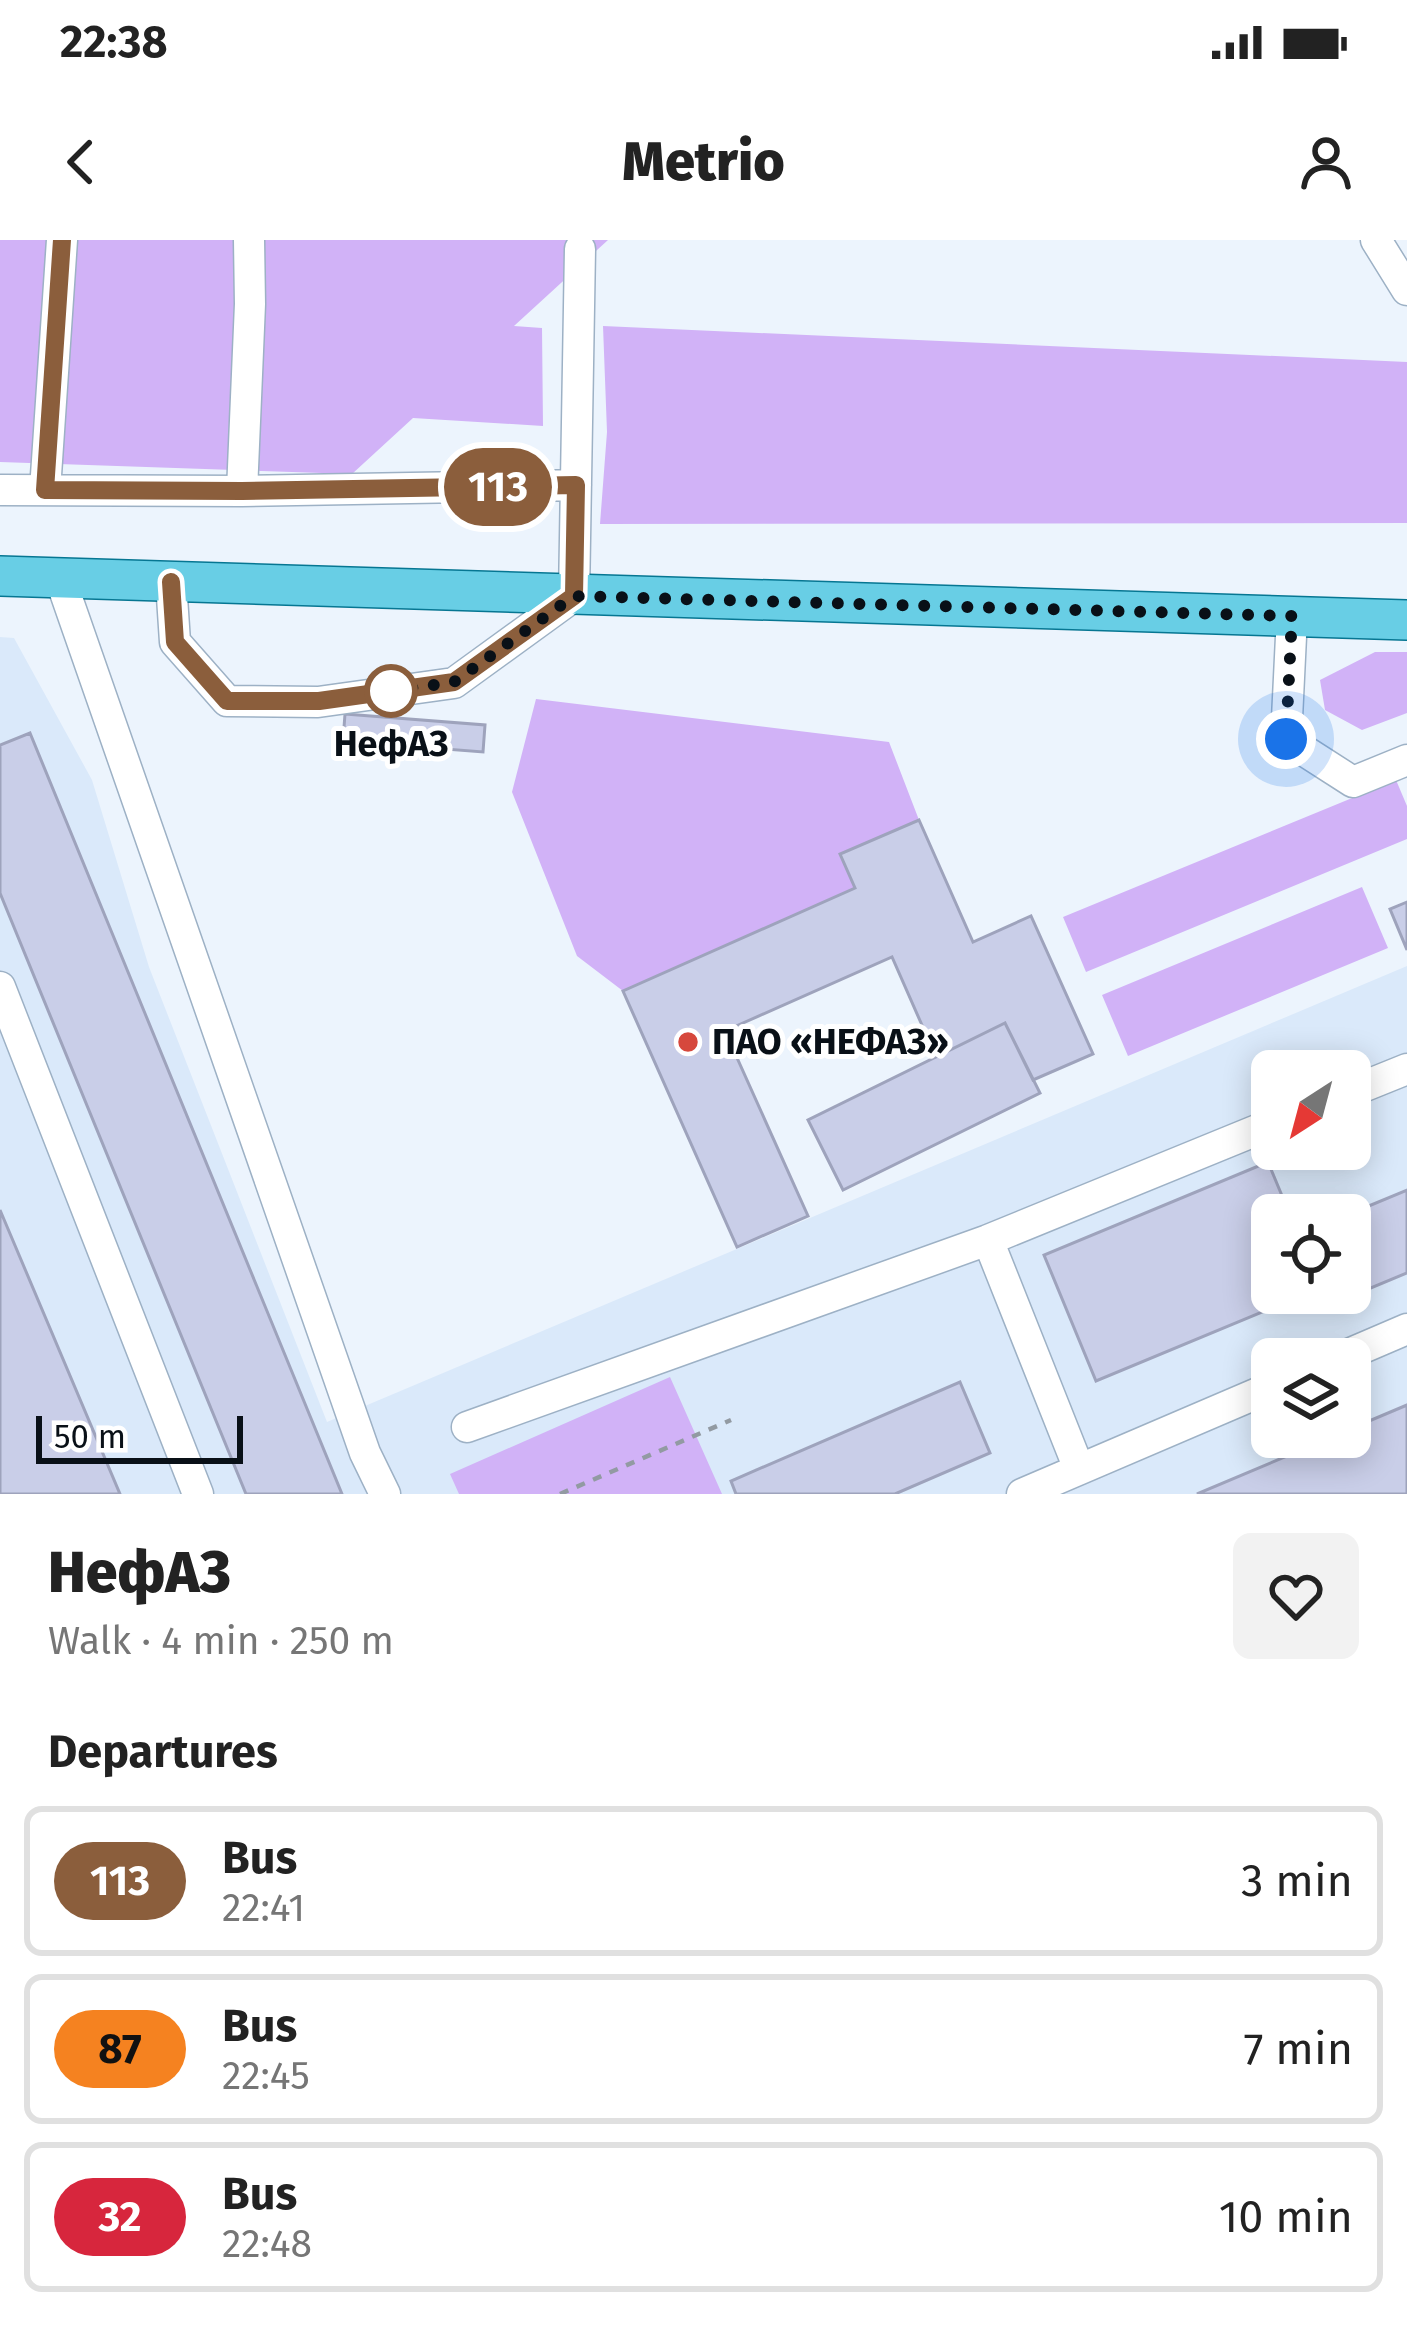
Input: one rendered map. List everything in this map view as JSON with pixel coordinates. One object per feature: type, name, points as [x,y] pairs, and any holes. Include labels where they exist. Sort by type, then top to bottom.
[{"type":"main road","points":[[0,576],[1407,620]]},
{"type":"lane","points":[[45,490],[62,240]]},
{"type":"lane","points":[[242,491],[249,240]]},
{"type":"lane","points":[[1376,240],[1407,290]]},
{"type":"lane","points":[[171,582],[175,642],[227,701],[319,701],[454,682],[574,596],[580,249]]},
{"type":"lane","points":[[0,490],[576,485]]},
{"type":"lane","points":[[60,578],[365,1454],[385,1494]]},
{"type":"lane","points":[[1292,616],[1286,739],[1353,782],[1407,760]]},
{"type":"lane","points":[[0,987],[198,1494]]},
{"type":"lane","points":[[1371,1084],[1407,1069]]},
{"type":"lane","points":[[467,1427],[988,1240],[1251,1133]]},
{"type":"lane","points":[[988,1240],[1079,1469]]},
{"type":"lane","points":[[1371,1344],[1407,1329]]},
{"type":"lane","points":[[1022,1494],[1251,1396]]},
{"type":"path","points":[[560,1494],[730,1420]]},
{"type":"shaded area","points":[[0,240],[608,240],[514,326],[542,328],[543,426],[413,418],[352,474],[0,462]]},
{"type":"shaded area","points":[[603,326],[1407,362],[1407,523],[600,524],[607,432]]},
{"type":"shaded area","points":[[0,637],[14,638],[92,780],[149,967],[327,1422],[1407,966],[1407,1494],[0,1494]]},
{"type":"shaded area","points":[[1375,652],[1407,652],[1407,713],[1362,730],[1325,710],[1320,680]]},
{"type":"shaded area","points":[[536,699],[889,742],[919,820],[841,854],[855,888],[623,991],[577,956],[512,792]]},
{"type":"shaded area","points":[[1396,780],[1407,806],[1407,839],[1086,972],[1063,917]]},
{"type":"shaded area","points":[[1362,887],[1388,948],[1128,1056],[1102,995]]},
{"type":"shaded area","points":[[670,1377],[722,1494],[459,1494],[450,1474]]},
{"type":"building","points":[[345,714],[485,725],[483,752],[343,741]]},
{"type":"building","points":[[30,733],[342,1494],[246,1494],[0,893],[0,745]]},
{"type":"building","name":"ПАО «НЕФАЗ»","points":[[919,820],[973,942],[1031,916],[1093,1054],[1033,1080],[1005,1023],[936,1057],[892,957],[725,1031],[808,1216],[737,1247],[623,991],[855,888],[840,854]]},
{"type":"building","points":[[1407,902],[1407,950],[1390,909]]},
{"type":"building","points":[[1005,1023],[1040,1093],[843,1190],[808,1120]]},
{"type":"building","points":[[1251,1169],[1271,1170],[1281,1194],[1251,1194],[1251,1314],[1257,1314],[1096,1381],[1044,1255]]},
{"type":"building","points":[[1407,1190],[1407,1273],[1371,1288],[1371,1205]]},
{"type":"building","points":[[0,1210],[120,1494],[0,1494]]},
{"type":"building","points":[[960,1382],[990,1453],[895,1494],[736,1494],[731,1481]]},
{"type":"building","points":[[1407,1405],[1407,1494],[1197,1494],[1282,1458],[1371,1458],[1371,1420]]},
{"type":"bus line","name":"113","points":[[62,240],[45,490],[576,485],[574,596],[454,682],[319,701],[227,701],[175,642],[171,582]]},
{"type":"place","name":"НефАЗ","points":[[391,691]]},
{"type":"place","name":"ПАО «НЕФАЗ»","points":[[688,1042]]},
{"type":"route","points":[[391,691],[454,682],[574,596],[1292,616],[1286,739]]}]
